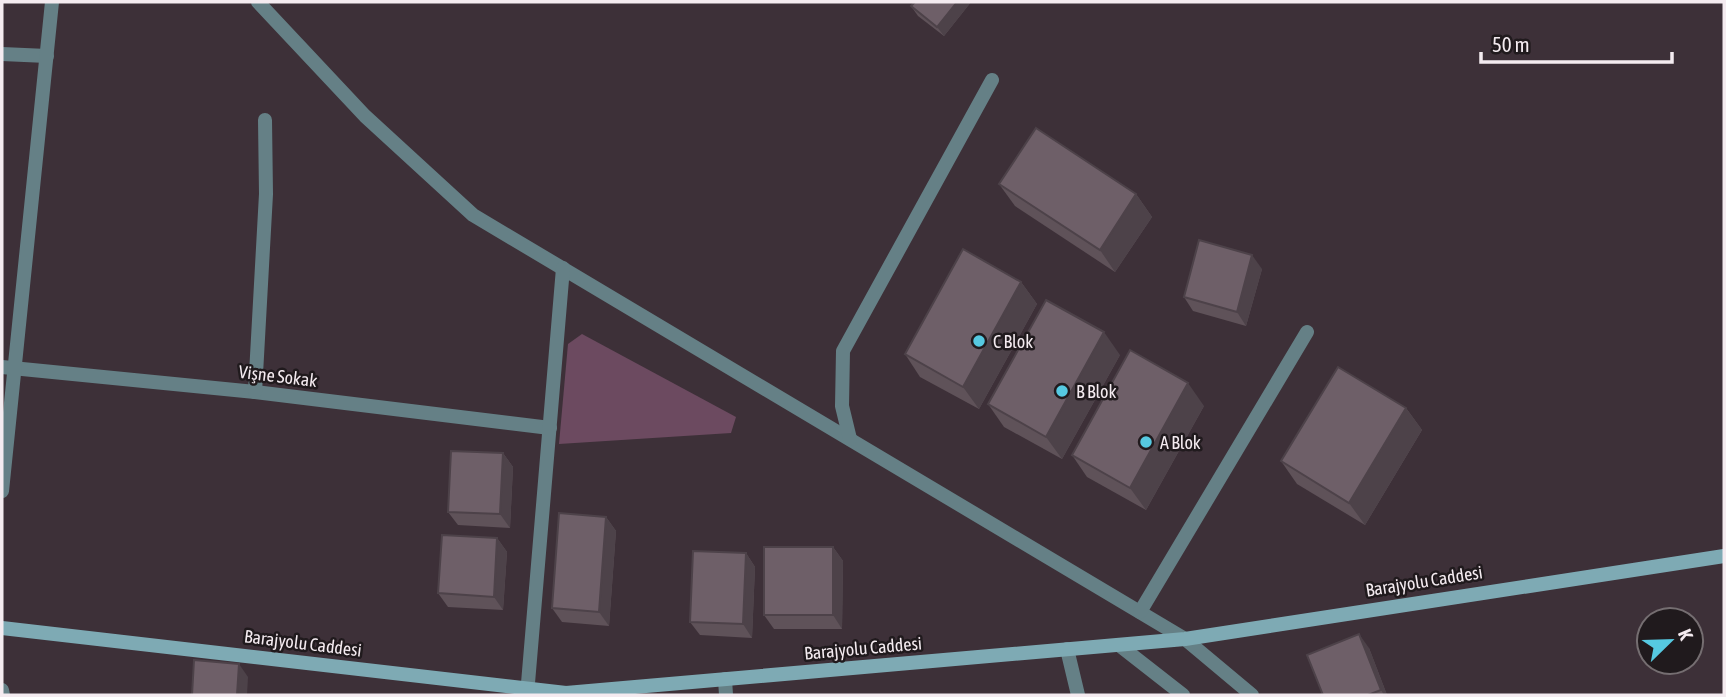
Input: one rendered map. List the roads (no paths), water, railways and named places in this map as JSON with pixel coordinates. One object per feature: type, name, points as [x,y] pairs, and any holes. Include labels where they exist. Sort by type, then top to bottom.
[{"type":"street","points":[[2,491],[8,367],[52,2]]},
{"type":"street","points":[[258,2],[365,116],[473,215],[1185,639],[1252,695]]},
{"type":"street","points":[[2,54],[47,56]]},
{"type":"street","points":[[850,439],[842,405],[843,351],[992,80]]},
{"type":"street","points":[[254,392],[266,194],[265,120]]},
{"type":"street","points":[[527,692],[564,268]]},
{"type":"street","points":[[1140,612],[1307,332]]},
{"type":"street","name":"Vişne Sokak","points":[[8,367],[254,392],[550,428]]},
{"type":"street","name":"Barajyolu Caddesi","points":[[2,628],[527,692],[566,693],[1185,639],[1724,556]]},
{"type":"street","points":[[1119,645],[1182,695]]},
{"type":"street","points":[[1067,649],[1079,695]]},
{"type":"street","points":[[725,679],[726,695]]},
{"type":"street","points":[[2,690],[3,695]]},
{"type":"place","name":"C Blok","points":[[979,341]]},
{"type":"place","name":"B Blok","points":[[1062,391]]},
{"type":"place","name":"A Blok","points":[[1146,442]]}]
